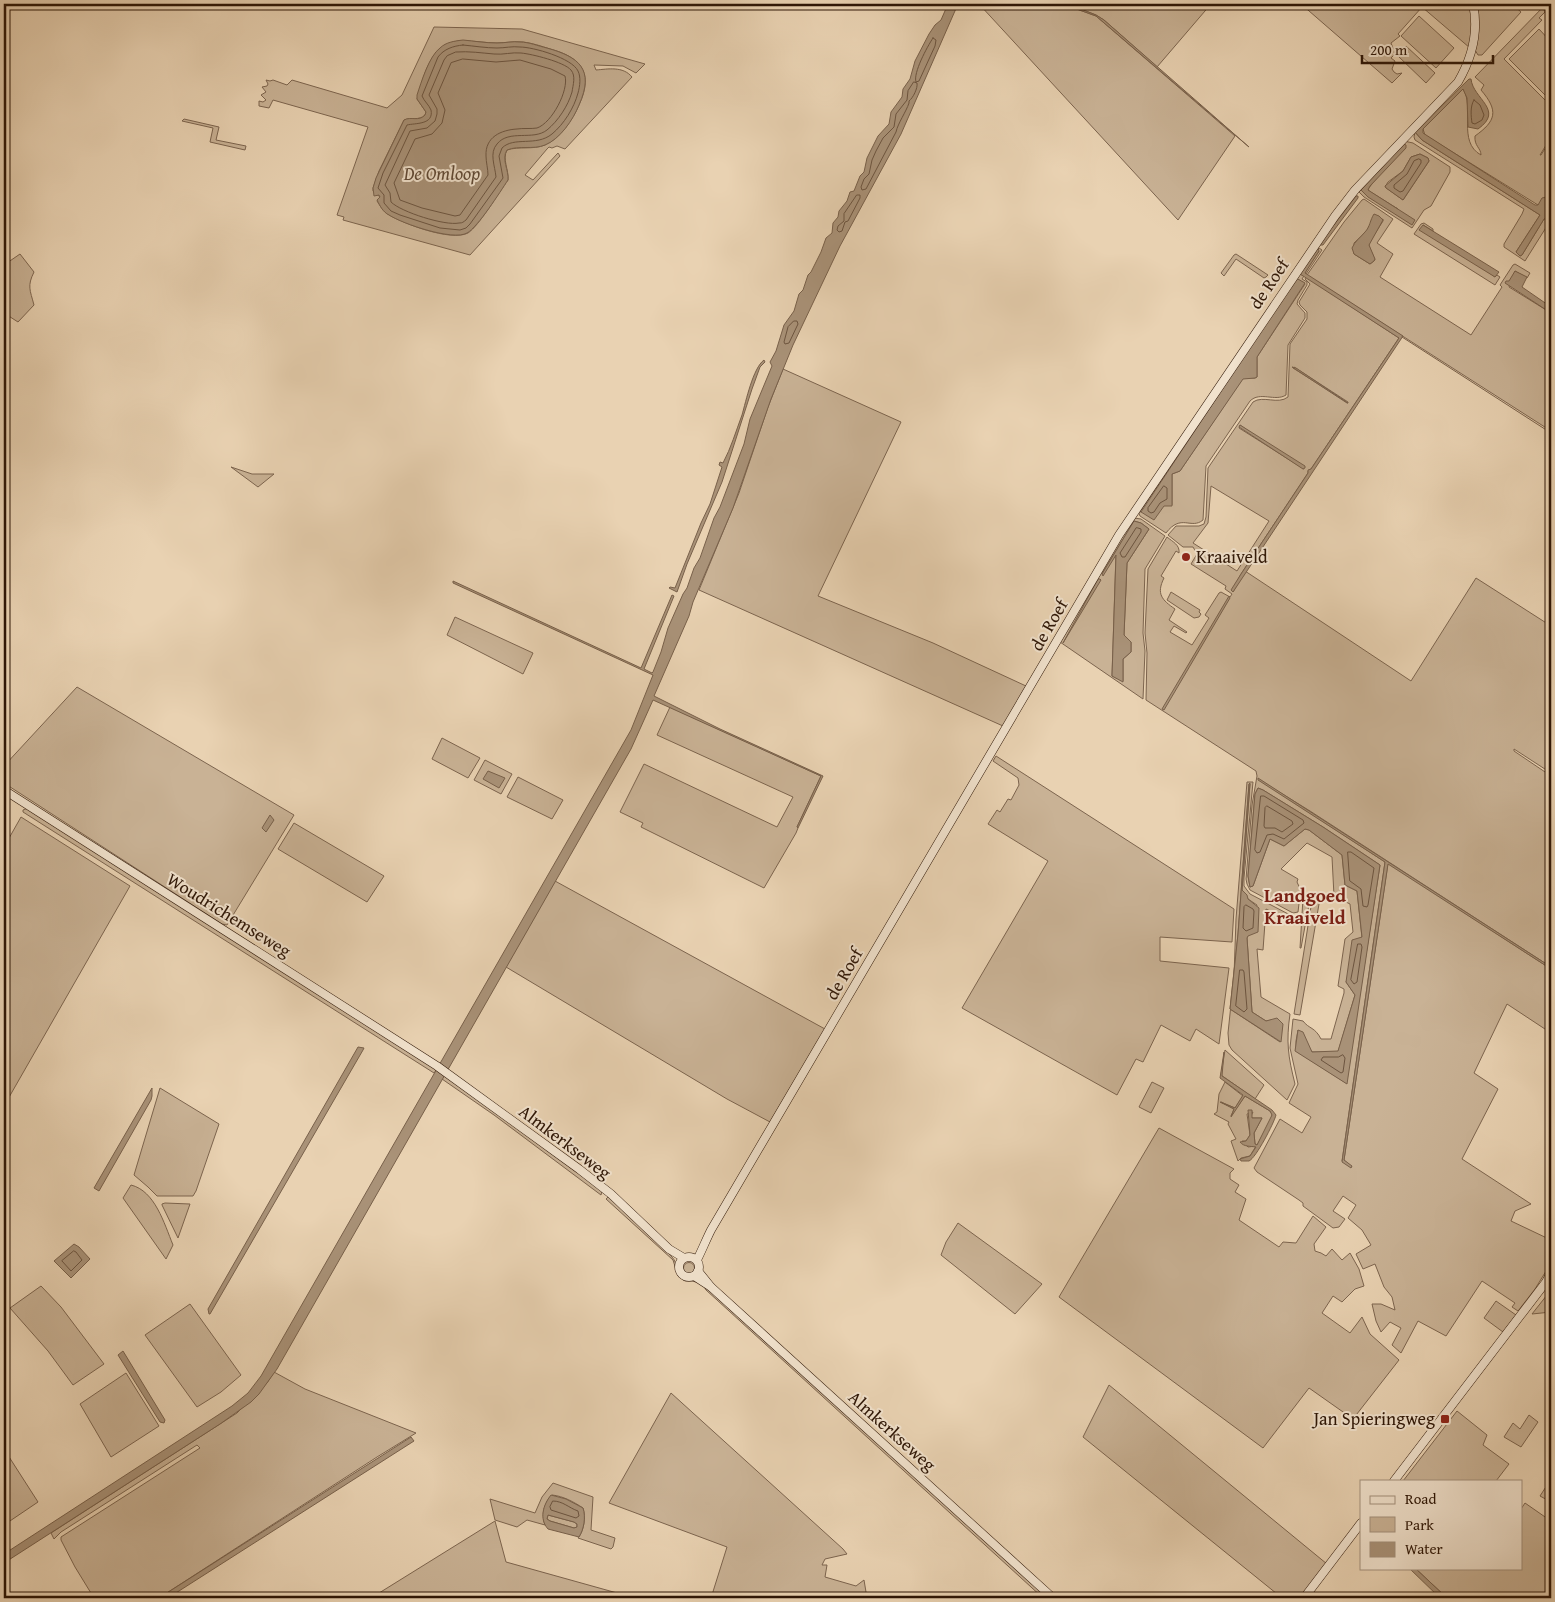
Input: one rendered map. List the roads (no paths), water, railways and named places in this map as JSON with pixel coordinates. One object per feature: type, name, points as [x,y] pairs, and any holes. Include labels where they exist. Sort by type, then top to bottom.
[{"type":"street","name":"de Roef","points":[[688,1260],[701,1252],[703,1245],[1119,535],[1335,216],[1355,190],[1458,82],[1471,56],[1475,22],[1473,4]]},
{"type":"street","name":"Woudrichemseweg","points":[[4,790],[437,1066]]},
{"type":"street","name":"Almkerkseweg","points":[[437,1066],[579,1169],[610,1194],[669,1249],[673,1256],[688,1260]]},
{"type":"street","points":[[688,1260],[699,1266],[696,1274],[687,1277],[681,1273],[679,1267],[688,1260]]},
{"type":"street","points":[[1395,1480],[1546,1282],[1551,1272]]},
{"type":"street","name":"Almkerkseweg","points":[[696,1274],[1053,1598]]},
{"type":"street","points":[[1304,1598],[1360,1525]]},
{"type":"water","points":[[948,4],[958,4],[901,134],[840,246],[793,345],[771,399],[733,508],[654,696],[720,729],[823,776],[798,828],[821,776],[653,700],[631,749],[277,1369],[259,1394],[220,1424],[4,1563],[4,1554],[232,1406],[248,1393],[261,1376],[631,730],[653,675],[453,583],[453,581],[641,668],[672,595],[674,596],[644,669],[653,672],[668,628],[700,558],[744,444],[750,419],[772,366],[770,362],[776,351],[784,325],[794,311],[799,294],[803,290],[826,238],[832,233],[833,223],[838,217],[839,211],[847,201],[850,192],[854,191],[860,176],[864,172],[867,158],[878,136],[889,124],[891,112],[902,97],[903,89],[910,79],[915,61],[929,34],[941,20]]},
{"type":"water","points":[[1063,4],[1068,4],[1096,15],[1104,20],[1249,147],[1096,16]]},
{"type":"water","name":"De Omloop","points":[[463,40],[493,43],[523,42],[558,52],[575,60],[581,66],[585,82],[584,93],[576,111],[570,123],[561,134],[545,145],[507,150],[505,161],[508,180],[483,217],[472,229],[460,235],[451,235],[416,227],[387,214],[377,200],[380,197],[379,195],[374,196],[373,188],[404,120],[420,118],[425,115],[426,112],[417,99],[417,95],[432,57],[445,44]]},
{"type":"water","points":[[1471,79],[1473,86],[1488,110],[1489,116],[1486,122],[1478,129],[1468,127],[1467,98],[1463,89],[1423,129],[1423,133],[1535,205],[1538,205],[1542,198],[1546,197],[1551,201],[1551,217],[1544,219],[1520,256],[1516,252],[1540,215],[1422,140],[1415,132]]},
{"type":"water","points":[[1404,144],[1406,148],[1368,190],[1415,220],[1412,225],[1368,197],[1361,190]]},
{"type":"water","points":[[1420,154],[1428,158],[1429,161],[1403,200],[1385,186],[1403,171],[1411,157]]},
{"type":"water","points":[[1356,196],[1358,198],[1323,245],[1320,245],[1320,243]]},
{"type":"water","points":[[1374,214],[1383,220],[1369,245],[1375,259],[1370,264],[1354,254],[1352,248],[1367,230]]},
{"type":"water","points":[[1423,225],[1499,272],[1495,277],[1419,230]]},
{"type":"water","points":[[1318,248],[1319,251],[1305,273],[1403,336],[1233,592],[1231,590],[1308,473],[1308,470],[1311,469],[1399,338],[1300,274]]},
{"type":"water","points":[[1515,271],[1527,277],[1522,287],[1551,307],[1551,313],[1505,283],[1509,281]]},
{"type":"water","points":[[1296,278],[1305,283],[1257,357],[1257,377],[1243,379],[1180,471],[1172,474],[1172,506],[1164,506],[1154,520],[1141,512]]},
{"type":"water","points":[[764,360],[765,362],[760,367],[752,389],[722,482],[677,592],[669,588],[675,588],[710,504],[722,467],[719,465],[720,462],[723,463],[728,451],[756,370]]},
{"type":"water","points":[[1292,367],[1296,368],[1348,403],[1347,403]]},
{"type":"water","points":[[1240,425],[1305,466],[1305,468],[1303,469],[1239,427]]},
{"type":"water","points":[[1134,521],[1141,523],[1149,529],[1127,563],[1124,635],[1131,642],[1131,652],[1123,659],[1123,682],[1112,676],[1116,555],[1103,576],[1102,574]]},
{"type":"water","points":[[1098,579],[1101,580],[1063,643]]},
{"type":"water","points":[[1229,596],[1230,598],[1164,710],[1162,709]]},
{"type":"water","points":[[488,771],[505,778],[499,788],[483,779]]},
{"type":"water","points":[[1258,778],[1551,967],[1551,969],[1388,864],[1344,1160],[1352,1166],[1351,1168],[1342,1162],[1385,862],[1258,780]]},
{"type":"water","points":[[1250,783],[1242,890],[1248,899],[1259,908],[1258,932],[1247,938],[1252,1012],[1266,1021],[1277,1018],[1283,1024],[1281,1042],[1230,1009]]},
{"type":"water","points":[[1258,788],[1323,827],[1380,865],[1347,1084],[1295,1051],[1298,1030],[1303,1032],[1312,1052],[1338,1051],[1355,995],[1346,982],[1352,940],[1362,937],[1357,891],[1345,885],[1342,855],[1305,829],[1284,846],[1270,839],[1253,886],[1250,887],[1248,876],[1255,794]]},
{"type":"water","points":[[270,815],[274,820],[266,832],[262,828]]},
{"type":"water","points":[[358,1047],[364,1048],[209,1314],[208,1309]]},
{"type":"water","points":[[1224,1052],[1222,1076],[1272,1110],[1276,1115],[1260,1147],[1249,1161],[1241,1161],[1240,1159],[1250,1156],[1256,1147],[1245,1146],[1240,1142],[1246,1141],[1250,1135],[1248,1110],[1252,1110],[1252,1118],[1262,1118],[1254,1133],[1255,1144],[1257,1145],[1272,1115],[1270,1111],[1245,1096],[1231,1117],[1234,1109],[1220,1102],[1235,1108],[1243,1095],[1220,1078]]},
{"type":"water","points":[[152,1088],[151,1100],[99,1191],[94,1188]]},
{"type":"water","points":[[74,1244],[90,1259],[71,1278],[54,1261]]},
{"type":"water","points":[[123,1351],[165,1420],[164,1423],[160,1422],[118,1355]]},
{"type":"water","points":[[411,1437],[414,1441],[168,1598],[159,1598]]},
{"type":"water","points":[[551,1495],[566,1499],[583,1508],[584,1523],[579,1537],[548,1529],[545,1525],[543,1512]],"holes":[[[548,1515],[577,1524],[577,1527],[574,1528],[547,1519]]]},
{"type":"water","points":[[1411,1570],[1417,1570],[1447,1598],[1440,1598]]},
{"type":"waterway","points":[[1402,337],[1551,433]]},
{"type":"place","name":"Kraaiveld","points":[[1186,557]]},
{"type":"place","name":"Jan Spieringweg","points":[[1445,1419]]},
{"type":"district","name":"Landgoed Kraaiveld","points":[[1305,906]]}]
